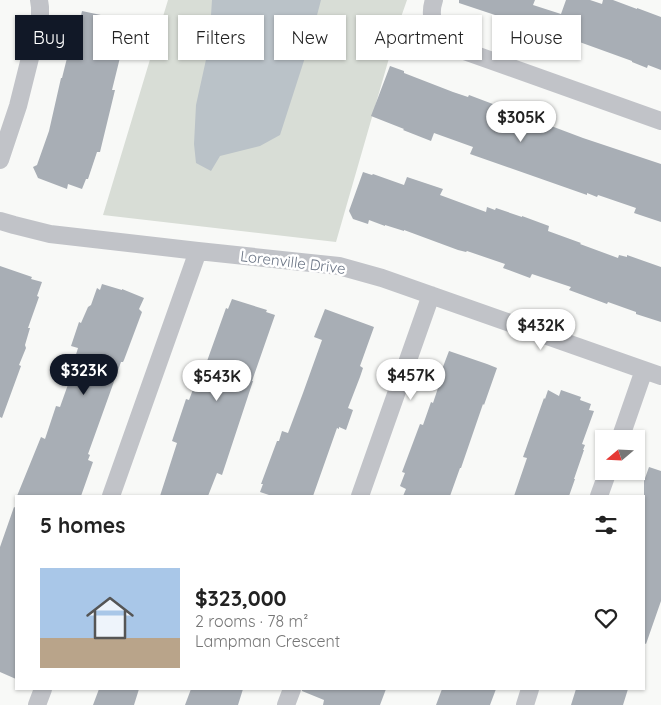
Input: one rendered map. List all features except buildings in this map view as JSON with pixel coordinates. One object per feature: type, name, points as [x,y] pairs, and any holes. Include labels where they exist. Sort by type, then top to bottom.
[{"type":"street","points":[[0,160],[18,106],[40,18],[39,0]]},
{"type":"street","points":[[434,0],[432,20],[444,42],[466,52],[661,121]]},
{"type":"street","name":"Lorenville Drive","points":[[0,221],[50,234],[339,266],[382,278],[653,373]]},
{"type":"street","points":[[111,495],[198,251]]},
{"type":"street","points":[[360,495],[431,295]]},
{"type":"street","points":[[624,430],[653,373]]},
{"type":"street","points":[[599,495],[605,480]]},
{"type":"street","points":[[37,705],[43,690]]},
{"type":"street","points":[[286,705],[292,690]]},
{"type":"street","points":[[524,705],[530,690]]},
{"type":"shaded area","points":[[168,0],[407,0],[402,15],[356,15],[356,60],[388,60],[336,242],[103,215],[150,60],[168,60],[168,15],[163,15]]},
{"type":"shaded area","points":[[212,0],[321,0],[317,15],[274,15],[274,60],[304,60],[280,135],[260,146],[220,156],[211,171],[196,163],[194,144],[196,105],[206,60],[264,60],[264,15],[211,15]]}]
